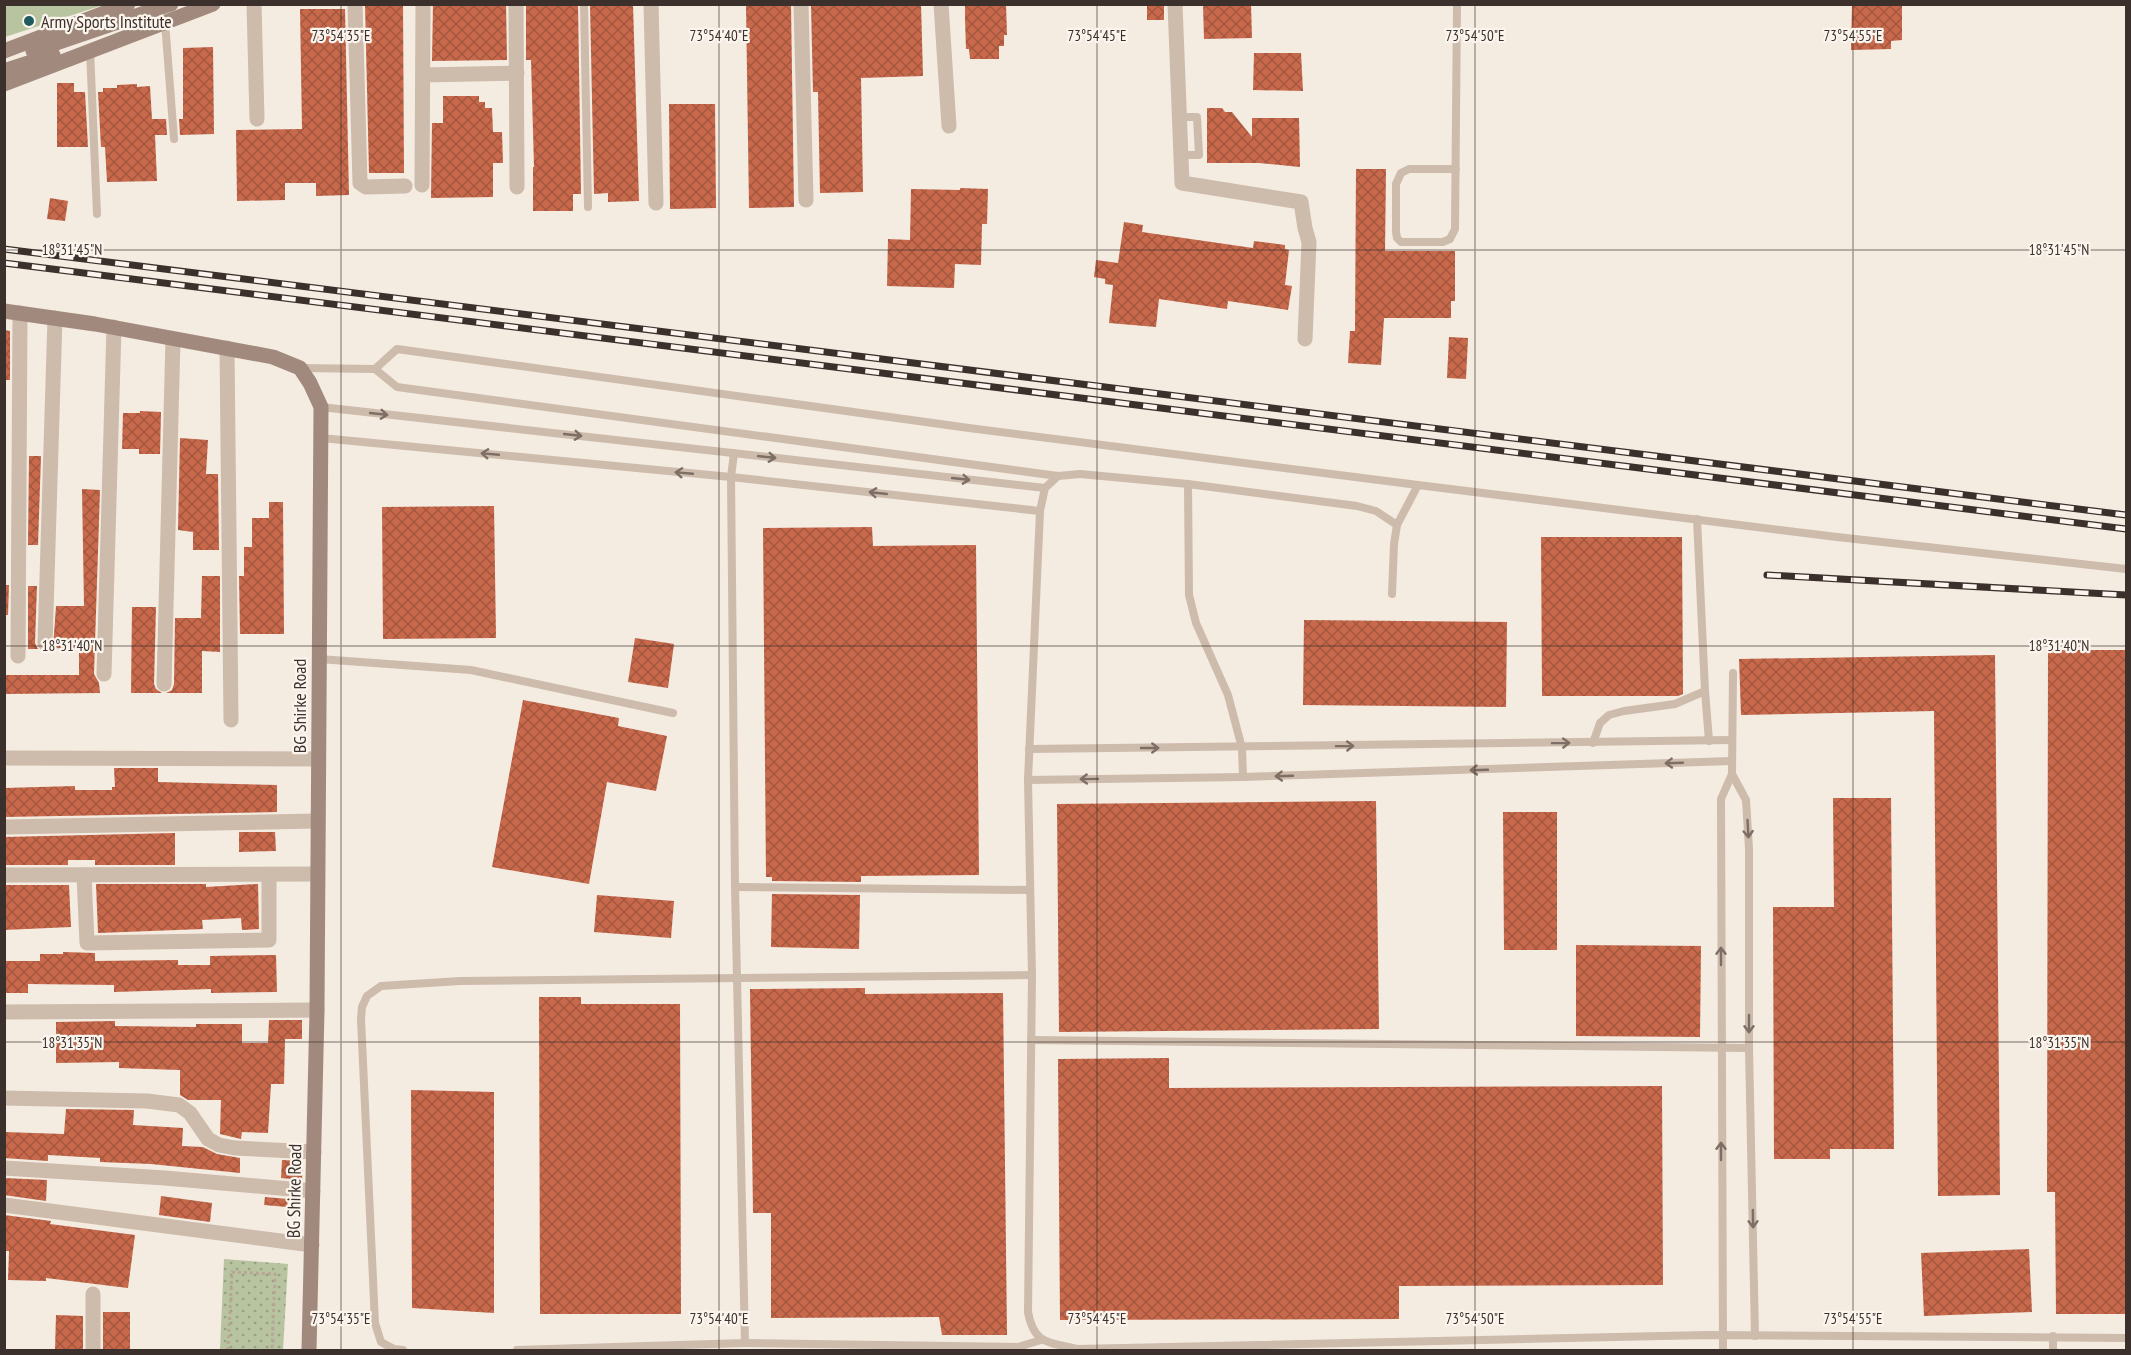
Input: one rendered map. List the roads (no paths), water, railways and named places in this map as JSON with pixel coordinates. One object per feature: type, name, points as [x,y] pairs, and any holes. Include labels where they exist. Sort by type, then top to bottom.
[{"type":"street","points":[[4,51],[128,4]]},
{"type":"street","points":[[4,61],[171,4]]},
{"type":"street","points":[[4,71],[197,4]]},
{"type":"street","points":[[4,84],[213,4]]},
{"type":"street","points":[[254,4],[256,119]]},
{"type":"street","points":[[355,4],[360,183],[366,187],[405,186]]},
{"type":"street","points":[[422,185],[423,4]]},
{"type":"street","points":[[516,4],[517,188]]},
{"type":"street","points":[[651,4],[657,203]]},
{"type":"street","points":[[801,4],[806,200]]},
{"type":"street","points":[[941,4],[949,126]]},
{"type":"street","points":[[1175,4],[1182,183],[1301,202],[1305,228],[1310,242],[1305,339]]},
{"type":"street","points":[[423,75],[517,73]]},
{"type":"street","points":[[18,656],[12,312],[114,327],[227,348],[273,357],[300,368]]},
{"type":"street","points":[[45,643],[55,318]]},
{"type":"street","points":[[104,674],[114,327]]},
{"type":"street","points":[[164,684],[173,339]]},
{"type":"street","points":[[227,348],[231,720]]},
{"type":"street","name":"BG Shirke Road","points":[[300,368],[321,407],[317,821],[318,1010],[309,1350]]},
{"type":"street","points":[[4,758],[318,759]]},
{"type":"street","points":[[4,827],[317,821]]},
{"type":"street","points":[[4,875],[317,874]]},
{"type":"street","points":[[84,875],[87,943],[269,940],[269,875]]},
{"type":"street","points":[[4,1012],[318,1010]]},
{"type":"street","points":[[4,1098],[147,1101],[179,1105],[190,1113],[208,1139],[219,1145],[235,1148],[314,1152]]},
{"type":"street","points":[[4,1168],[165,1178],[313,1191]]},
{"type":"street","points":[[4,1205],[312,1245]]},
{"type":"street","points":[[93,1294],[93,1350]]},
{"type":"lane","points":[[584,4],[588,207]]},
{"type":"lane","points":[[1456,169],[1408,169],[1401,173],[1396,184],[1396,232],[1401,242],[1443,242],[1453,235],[1456,169],[1457,4]]},
{"type":"lane","points":[[165,22],[174,139]]},
{"type":"lane","points":[[90,50],[97,214]]},
{"type":"lane","points":[[375,369],[398,350],[969,428],[1418,485],[2127,569]]},
{"type":"lane","points":[[300,368],[375,369],[397,387],[1058,476],[1080,474],[1188,484],[1357,506],[1376,511],[1397,525]]},
{"type":"lane","points":[[321,407],[1045,488]]},
{"type":"lane","points":[[321,438],[731,477],[1040,511]]},
{"type":"lane","points":[[734,453],[731,477],[735,887],[745,1343]]},
{"type":"lane","points":[[1041,1340],[1031,1328],[1028,1312],[1032,975],[1028,780],[1040,511],[1045,488],[1058,476]]},
{"type":"lane","points":[[1188,484],[1190,595],[1196,623],[1228,695],[1242,748],[1243,777]]},
{"type":"lane","points":[[1392,594],[1397,525],[1418,485]]},
{"type":"lane","points":[[1697,519],[1709,741]]},
{"type":"lane","points":[[319,659],[471,670],[673,713]]},
{"type":"lane","points":[[1723,1350],[1721,799],[1732,774],[1732,673]]},
{"type":"lane","points":[[1593,742],[1600,723],[1609,715],[1675,704],[1705,691]]},
{"type":"lane","points":[[1029,749],[1731,740]]},
{"type":"lane","points":[[1028,780],[1243,777],[1732,761]]},
{"type":"lane","points":[[1732,774],[1746,800],[1749,860],[1749,1048],[1755,1336]]},
{"type":"lane","points":[[735,887],[1029,890]]},
{"type":"lane","points":[[403,1350],[394,1349],[381,1342],[375,1323],[361,1020],[362,1007],[367,996],[381,986],[460,981],[1032,975]]},
{"type":"lane","points":[[1031,1040],[1749,1048]]},
{"type":"lane","points":[[517,1350],[745,1343],[1018,1347],[1041,1340],[1077,1350],[1723,1336],[2127,1338]]},
{"type":"lane","points":[[2053,1336],[2053,1350]]},
{"type":"railway","points":[[4,249],[2126,515]]},
{"type":"railway","points":[[4,263],[2126,529]]},
{"type":"railway","points":[[1767,575],[2126,595]]},
{"type":"place","name":"Army Sports Institute","points":[[29,21]]}]
